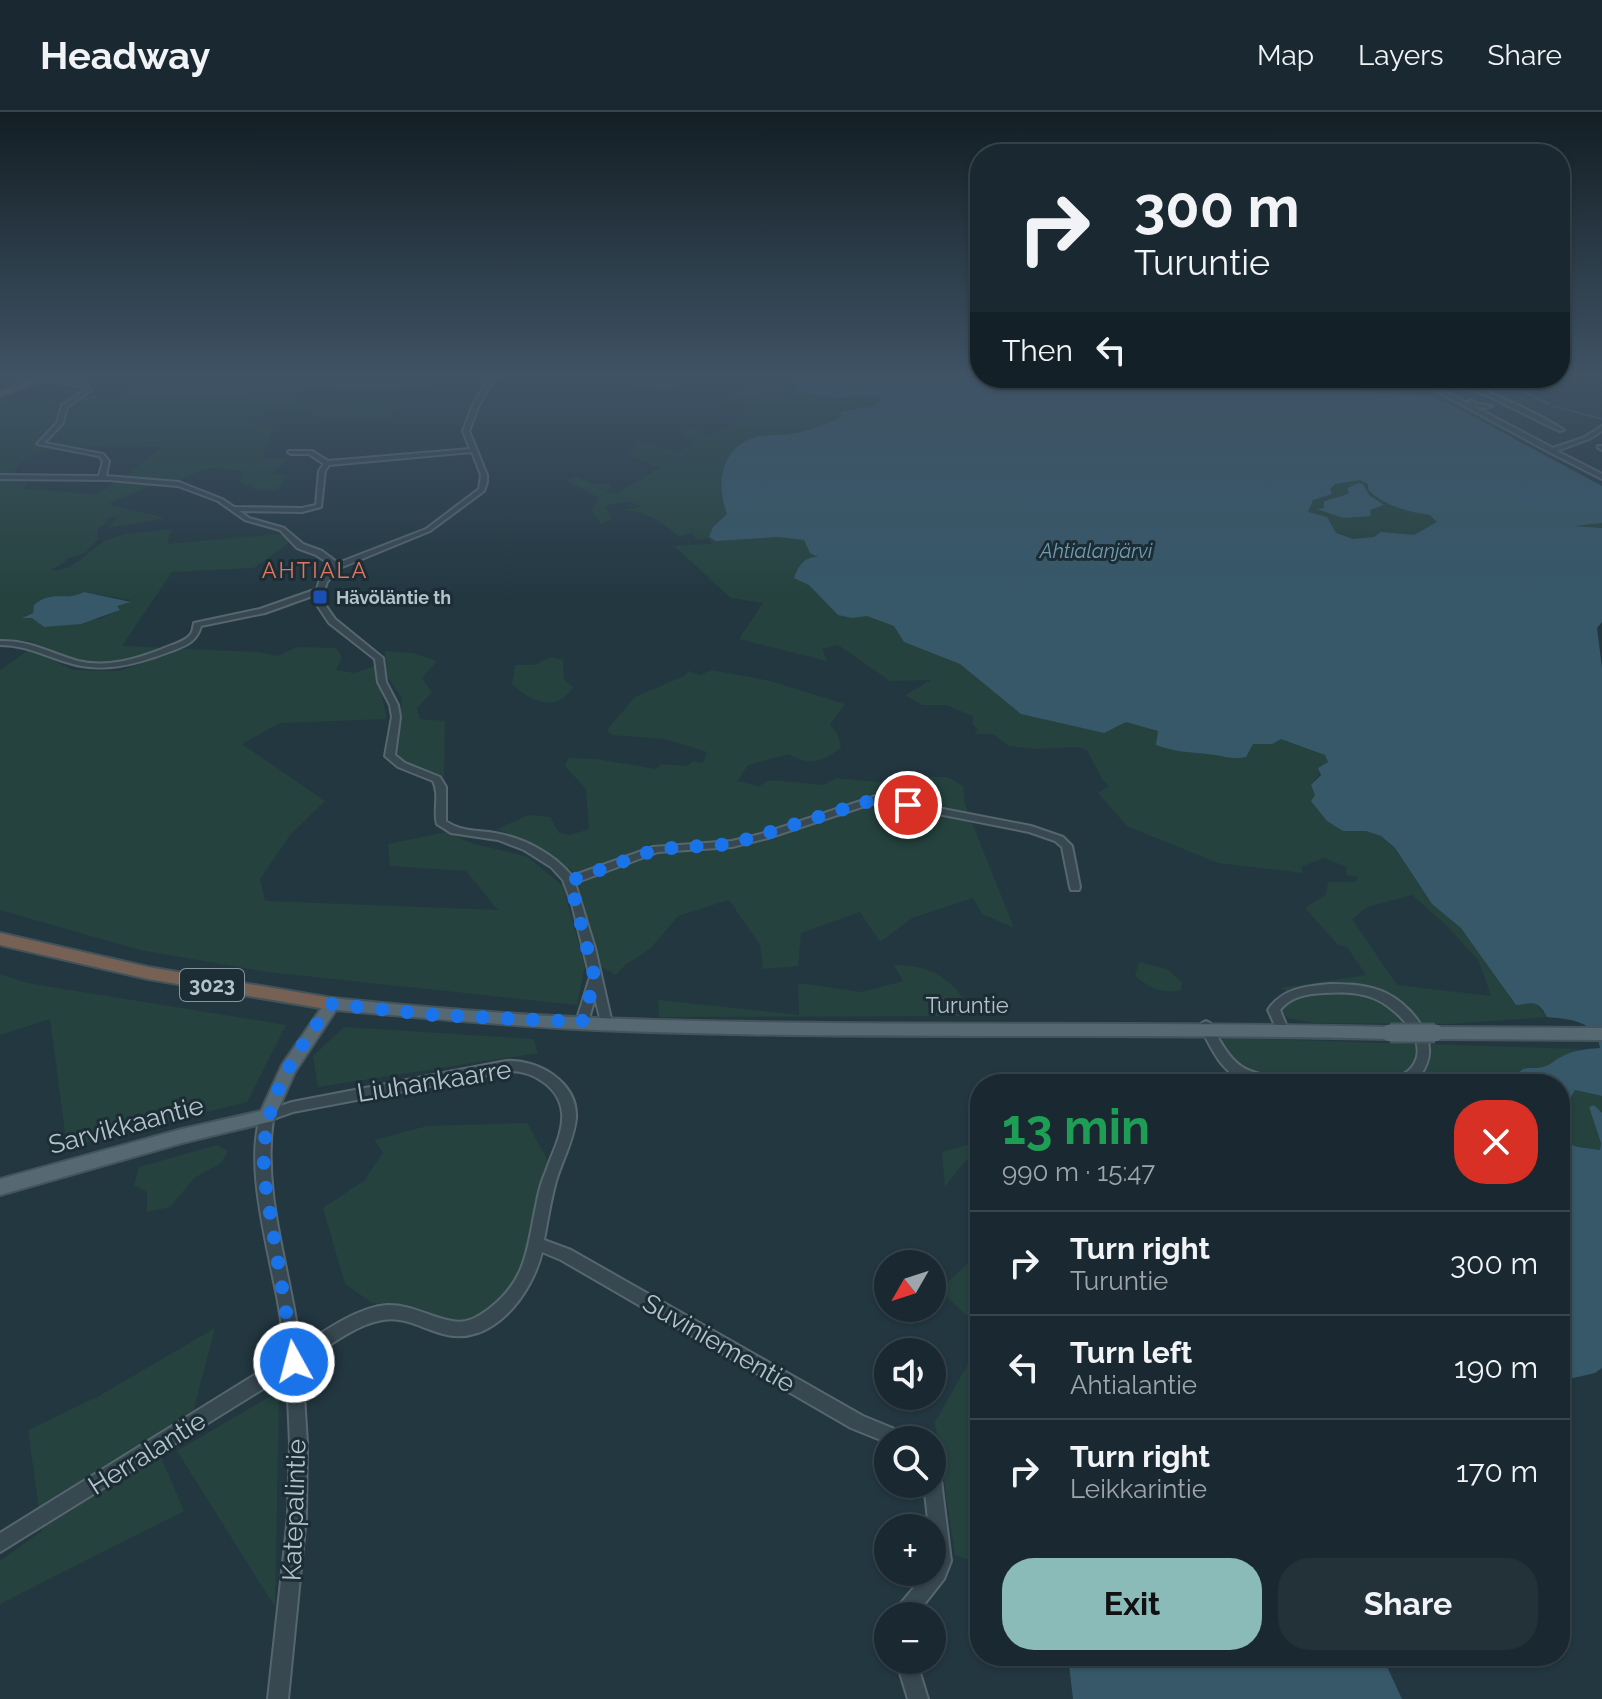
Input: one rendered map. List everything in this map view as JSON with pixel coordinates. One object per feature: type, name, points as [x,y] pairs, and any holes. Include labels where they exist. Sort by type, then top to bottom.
[{"type":"highway","name":"3023","points":[[1,939],[148,973],[332,1004]]},
{"type":"main road","name":"Turuntie","points":[[332,1004],[434,1015],[695,1028],[1206,1026],[1390,1033],[1602,1034]]},
{"type":"main road","name":"Katepalintie","points":[[267,1116],[288,1069],[332,1004]]},
{"type":"main road","name":"Sarvikkaantie","points":[[0,1187],[182,1136],[267,1116]]},
{"type":"street","points":[[79,451],[101,455],[106,461],[102,478]]},
{"type":"street","points":[[291,452],[310,452],[327,463],[462,451]]},
{"type":"street","points":[[474,451],[485,484],[476,497],[428,530],[337,566],[323,581],[318,595],[332,621],[379,658],[382,682],[394,705],[396,717],[390,756],[394,763],[437,779],[441,784],[441,822],[455,832],[498,837],[540,854],[570,881],[602,997],[606,1023]]},
{"type":"street","points":[[1551,451],[1602,477]]},
{"type":"street","points":[[234,509],[316,508],[321,504],[322,471],[327,463]]},
{"type":"street","points":[[0,477],[102,478],[179,484],[205,493],[247,519],[282,529],[300,546],[319,553],[337,566]]},
{"type":"street","points":[[0,643],[31,644],[86,665],[114,665],[185,642],[194,636],[197,625],[318,595]]},
{"type":"street","points":[[570,881],[657,849],[743,841],[876,799],[1031,829],[1059,839],[1067,846],[1075,887]]},
{"type":"street","points":[[582,1022],[595,979]]},
{"type":"street","points":[[1282,1029],[1274,1010],[1283,999],[1300,992],[1358,990],[1389,1000],[1405,1013],[1424,1054],[1423,1064],[1416,1074]]},
{"type":"street","points":[[1206,1026],[1221,1058],[1233,1070],[1243,1074]]},
{"type":"street","name":"Liuhankaarre","points":[[267,1116],[292,1107],[516,1065],[540,1072],[560,1089],[569,1118],[544,1197],[538,1244],[530,1274],[499,1311],[472,1329],[448,1328],[402,1310],[387,1311],[343,1330],[294,1362]]},
{"type":"street","name":"Katepalintie","points":[[267,1116],[263,1158],[265,1182],[294,1362],[298,1471],[289,1620],[278,1699]]},
{"type":"street","name":"Suviniementie","points":[[538,1244],[566,1255],[874,1429]]},
{"type":"street","name":"Herralantie","points":[[0,1543],[294,1362]]},
{"type":"street","points":[[914,1602],[938,1573],[942,1561],[934,1498]]},
{"type":"street","points":[[910,1674],[918,1699]]},
{"type":"green space","points":[[0,451],[43,451],[23,461],[14,473],[0,474]]},
{"type":"green space","points":[[156,451],[265,451],[263,457],[290,458],[272,473],[289,476],[277,490],[259,491],[240,482],[243,471],[210,468],[174,482],[124,477]]},
{"type":"green space","points":[[632,451],[1524,451],[1602,497],[1602,528],[1578,528],[1326,755],[1328,762],[1315,780],[1343,831],[1366,831],[1381,836],[1395,849],[1432,904],[1461,927],[1505,986],[1512,1001],[1536,1004],[1547,1017],[1450,1024],[1314,1023],[1288,1018],[1281,1010],[1283,1004],[1295,995],[1280,988],[1366,975],[1347,947],[1338,945],[1305,908],[1326,894],[1328,882],[1355,882],[1358,877],[1346,875],[1347,867],[1323,858],[1301,867],[1304,873],[1218,863],[1127,826],[1098,793],[1109,786],[1087,750],[1078,747],[1036,749],[1009,746],[993,734],[974,734],[978,730],[972,723],[974,717],[947,705],[922,705],[905,695],[931,680],[890,681],[838,645],[822,649],[827,661],[739,639],[763,603],[731,598],[674,546],[712,544],[709,538],[697,540],[691,533],[679,536],[645,515],[622,511],[641,506],[628,502],[608,505],[606,508],[613,519],[601,524],[591,509],[599,501],[597,497],[566,480],[576,476],[594,484],[610,483],[613,485],[605,493],[616,493],[660,468],[628,455]],"holes":[[[1412,895],[1443,922],[1479,961],[1491,996],[1397,985],[1352,919],[1367,907]]]},
{"type":"green space","points":[[33,477],[23,489],[99,494],[117,480],[157,483],[108,504],[166,518],[108,528],[117,517],[109,517],[107,523],[97,529],[98,539],[85,553],[66,559],[51,570],[67,568],[107,540],[122,535],[172,529],[167,544],[281,534],[290,542],[254,568],[172,572],[122,646],[168,648],[109,665],[72,658],[30,641],[0,640],[0,479]],"holes":[[[84,592],[131,600],[116,606],[119,610],[100,619],[44,627],[35,619],[24,616],[33,613],[39,602]]]},
{"type":"green space","points":[[297,647],[336,648],[342,657],[336,670],[354,673],[375,666],[387,719],[280,723],[242,744],[325,801],[290,835],[260,879],[265,901],[498,910],[466,871],[390,866],[388,844],[447,832],[471,843],[528,857],[563,886],[585,966],[577,1005],[267,972],[140,950],[0,910],[0,670],[30,649],[73,670],[119,671],[184,649],[259,652],[278,656]]},
{"type":"green space","points":[[385,651],[413,653],[437,661],[422,678],[432,692],[417,708],[420,719],[445,721],[444,776],[401,762],[394,751],[402,698],[388,678]]},
{"type":"green space","points":[[551,657],[563,660],[564,680],[573,687],[567,695],[559,700],[543,702],[512,684],[515,665],[534,665]]},
{"type":"green space","points":[[712,670],[770,681],[845,704],[830,725],[837,733],[841,748],[815,761],[789,754],[748,765],[737,781],[759,786],[770,780],[823,785],[836,778],[898,784],[905,791],[922,792],[924,777],[948,777],[963,786],[965,805],[1014,928],[982,914],[973,898],[912,918],[880,942],[860,912],[801,933],[798,966],[763,969],[760,945],[729,900],[678,916],[650,949],[625,965],[616,975],[600,966],[575,873],[541,848],[497,829],[529,815],[550,817],[559,833],[570,835],[589,829],[586,789],[565,766],[568,758],[596,759],[657,769],[661,764],[688,766],[693,761],[703,763],[707,752],[665,739],[611,735],[607,730],[635,697],[689,671],[700,675]]},
{"type":"green space","points":[[1139,962],[1167,969],[1182,983],[1181,990],[1156,989],[1146,984],[1135,976]]},
{"type":"green space","points":[[894,965],[931,971],[942,977],[959,993],[970,1016],[659,1017],[658,1000],[799,1015],[798,983],[862,992],[903,981]]},
{"type":"green space","points":[[0,974],[27,983],[286,1025],[247,1102],[67,1147],[50,1019],[0,1035]]},
{"type":"green space","points":[[344,1027],[533,1039],[538,1053],[318,1087],[313,1056]]},
{"type":"green space","points":[[1222,1040],[1416,1044],[1418,1058],[1411,1071],[1403,1074],[1250,1073],[1239,1068],[1222,1046]]},
{"type":"green space","points":[[1428,1044],[1580,1049],[1548,1066],[1526,1069],[1518,1074],[1424,1074],[1430,1057]]},
{"type":"green space","points":[[1575,1090],[1602,1096],[1602,1113],[1589,1107],[1601,1143],[1600,1150],[1570,1144],[1570,1098]]},
{"type":"green space","points":[[527,1123],[549,1163],[529,1261],[494,1306],[471,1322],[445,1321],[409,1307],[372,1303],[345,1284],[323,1208],[365,1180],[383,1152],[374,1140],[427,1126]]},
{"type":"green space","points":[[970,1144],[970,1159],[945,1187],[942,1152]]},
{"type":"green space","points":[[217,1145],[228,1151],[221,1163],[194,1178],[170,1207],[147,1212],[147,1192],[134,1185],[139,1167]]},
{"type":"green space","points":[[970,1262],[970,1318],[946,1296],[946,1284]]},
{"type":"green space","points":[[215,1328],[192,1416],[154,1441],[184,1511],[0,1604],[0,1561],[42,1531],[28,1430],[99,1396]]},
{"type":"green space","points":[[970,1361],[970,1560],[955,1555],[946,1495],[946,1426],[936,1426]]},
{"type":"green space","points":[[279,1391],[275,1607],[177,1451]]},
{"type":"water","name":"Ahtialanjärvi","points":[[733,451],[1537,451],[1602,486],[1602,523],[1574,526],[1602,528],[1602,622],[1597,628],[1602,668],[1602,1096],[1575,1090],[1570,1099],[1570,1074],[1518,1074],[1526,1068],[1545,1066],[1575,1051],[1600,1048],[1598,1039],[1581,1023],[1547,1017],[1537,1005],[1530,1003],[1516,1005],[1461,928],[1432,904],[1395,848],[1381,836],[1366,831],[1343,831],[1327,821],[1311,801],[1315,795],[1311,785],[1321,775],[1318,768],[1328,762],[1325,755],[1281,739],[1272,744],[1253,744],[1246,757],[1231,758],[1156,745],[1158,731],[1126,722],[1104,733],[1021,714],[960,664],[904,642],[894,626],[867,616],[852,618],[838,615],[809,585],[794,578],[803,563],[809,558],[818,557],[810,553],[804,540],[778,537],[716,541],[709,537],[713,527],[727,514],[722,481],[727,459]],"holes":[[[1360,480],[1368,484],[1368,489],[1388,503],[1430,515],[1437,522],[1414,535],[1381,532],[1374,537],[1353,539],[1336,533],[1327,517],[1308,512],[1313,500],[1332,494],[1330,489],[1335,484]]]},
{"type":"water","points":[[1363,484],[1369,495],[1384,505],[1370,510],[1371,516],[1343,518],[1317,509],[1324,508],[1327,500],[1349,493],[1347,488]]},
{"type":"water","points":[[84,592],[131,602],[117,606],[120,610],[81,624],[44,627],[32,618],[22,618],[33,613],[34,605],[41,600]]},
{"type":"water","points":[[1594,1105],[1602,1113],[1602,1368],[1595,1373],[1570,1379],[1570,1144],[1600,1150],[1601,1143],[1589,1107]]},
{"type":"water","points":[[1069,1666],[1387,1666],[1402,1699],[1073,1699]]},
{"type":"place","name":"Hävöläntie th","points":[[320,597]]},
{"type":"district","name":"AHTIALA","points":[[315,570]]},
{"type":"route","points":[[294,1362],[265,1182],[263,1158],[267,1116],[304,1041],[332,1004],[434,1015],[582,1022],[595,979],[570,881],[657,849],[732,844],[876,799],[908,805]]}]
